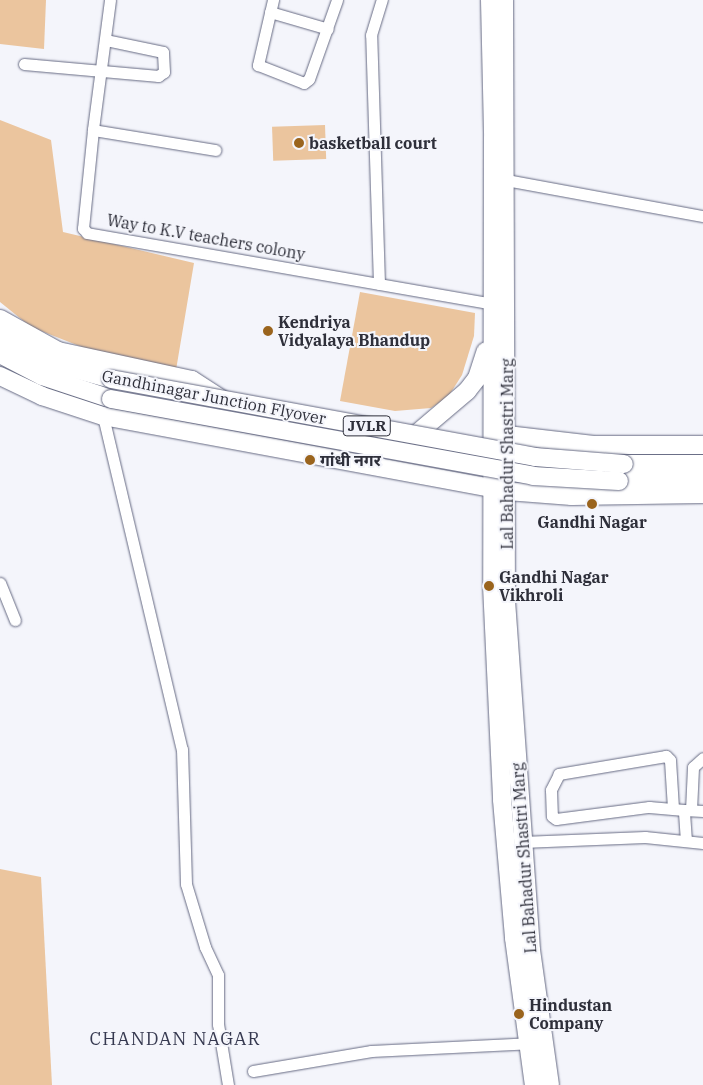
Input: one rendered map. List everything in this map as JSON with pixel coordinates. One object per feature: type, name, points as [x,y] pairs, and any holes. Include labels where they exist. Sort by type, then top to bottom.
[{"type":"main road","name":"Lal Bahadur Shastri Marg","points":[[490,0],[491,336],[499,438]]},
{"type":"main road","name":"Lal Bahadur Shastri Marg","points":[[504,0],[506,180],[499,438],[502,800],[514,938],[536,1043],[550,1085]]},
{"type":"main road","points":[[0,319],[58,351],[192,380],[232,407],[406,442],[469,452],[499,438],[595,445],[703,445]]},
{"type":"main road","name":"Gandhinagar Junction Flyover","points":[[0,336],[39,359],[111,379],[622,472],[703,480]]},
{"type":"main road","points":[[406,442],[477,378],[491,336]]},
{"type":"main road","name":"Gandhinagar Junction Flyover","points":[[0,354],[42,376],[111,399],[532,476],[622,472],[703,464]]},
{"type":"main road","points":[[0,376],[42,396],[103,416],[499,490],[572,496],[703,494]]},
{"type":"main road","name":"Lal Bahadur Shastri Marg","points":[[499,601],[531,950],[536,1043],[534,1085]]},
{"type":"street","name":"Way to K.V teachers colony","points":[[110,0],[93,130],[83,228],[87,233],[492,304]]},
{"type":"street","points":[[328,29],[271,6],[258,65],[304,83],[309,79],[328,29],[337,0]]},
{"type":"street","points":[[379,284],[372,34],[382,0]]},
{"type":"street","points":[[24,64],[102,69],[158,76],[164,72],[166,65],[163,52],[106,40]]},
{"type":"street","points":[[93,130],[215,150]]},
{"type":"street","points":[[506,180],[703,216]]},
{"type":"street","points":[[103,416],[182,749],[186,884],[205,947],[218,975],[218,1024],[228,1085]]},
{"type":"street","points":[[0,583],[15,620]]},
{"type":"street","points":[[666,756],[670,760],[688,810],[649,807],[556,818],[552,816],[551,790],[559,774],[666,756]]},
{"type":"street","points":[[686,841],[693,767],[703,758]]},
{"type":"street","points":[[522,842],[645,837],[703,843]]},
{"type":"street","points":[[253,1071],[371,1051],[536,1043]]},
{"type":"shaded area","points":[[0,0],[46,0],[44,49],[0,44]]},
{"type":"shaded area","points":[[0,120],[51,140],[63,232],[194,263],[176,370],[87,349],[31,327],[0,302]]},
{"type":"shaded area","name":"basketball court","points":[[325,125],[326,159],[273,161],[272,127]]},
{"type":"shaded area","points":[[360,292],[475,313],[474,336],[462,375],[448,397],[431,408],[395,411],[340,401]]},
{"type":"shaded area","points":[[0,869],[41,877],[52,1085],[0,1085]]},
{"type":"place","name":"basketball court","points":[[299,143]]},
{"type":"place","name":"Kendriya Vidyalaya Bhandup","points":[[268,331]]},
{"type":"place","name":"गांधी नगर","points":[[310,460]]},
{"type":"place","name":"Gandhi Nagar","points":[[592,504]]},
{"type":"place","name":"Gandhi Nagar Vikhroli","points":[[489,586]]},
{"type":"place","name":"Hindustan Company","points":[[519,1014]]},
{"type":"district","name":"CHANDAN NAGAR","points":[[175,1039]]}]
